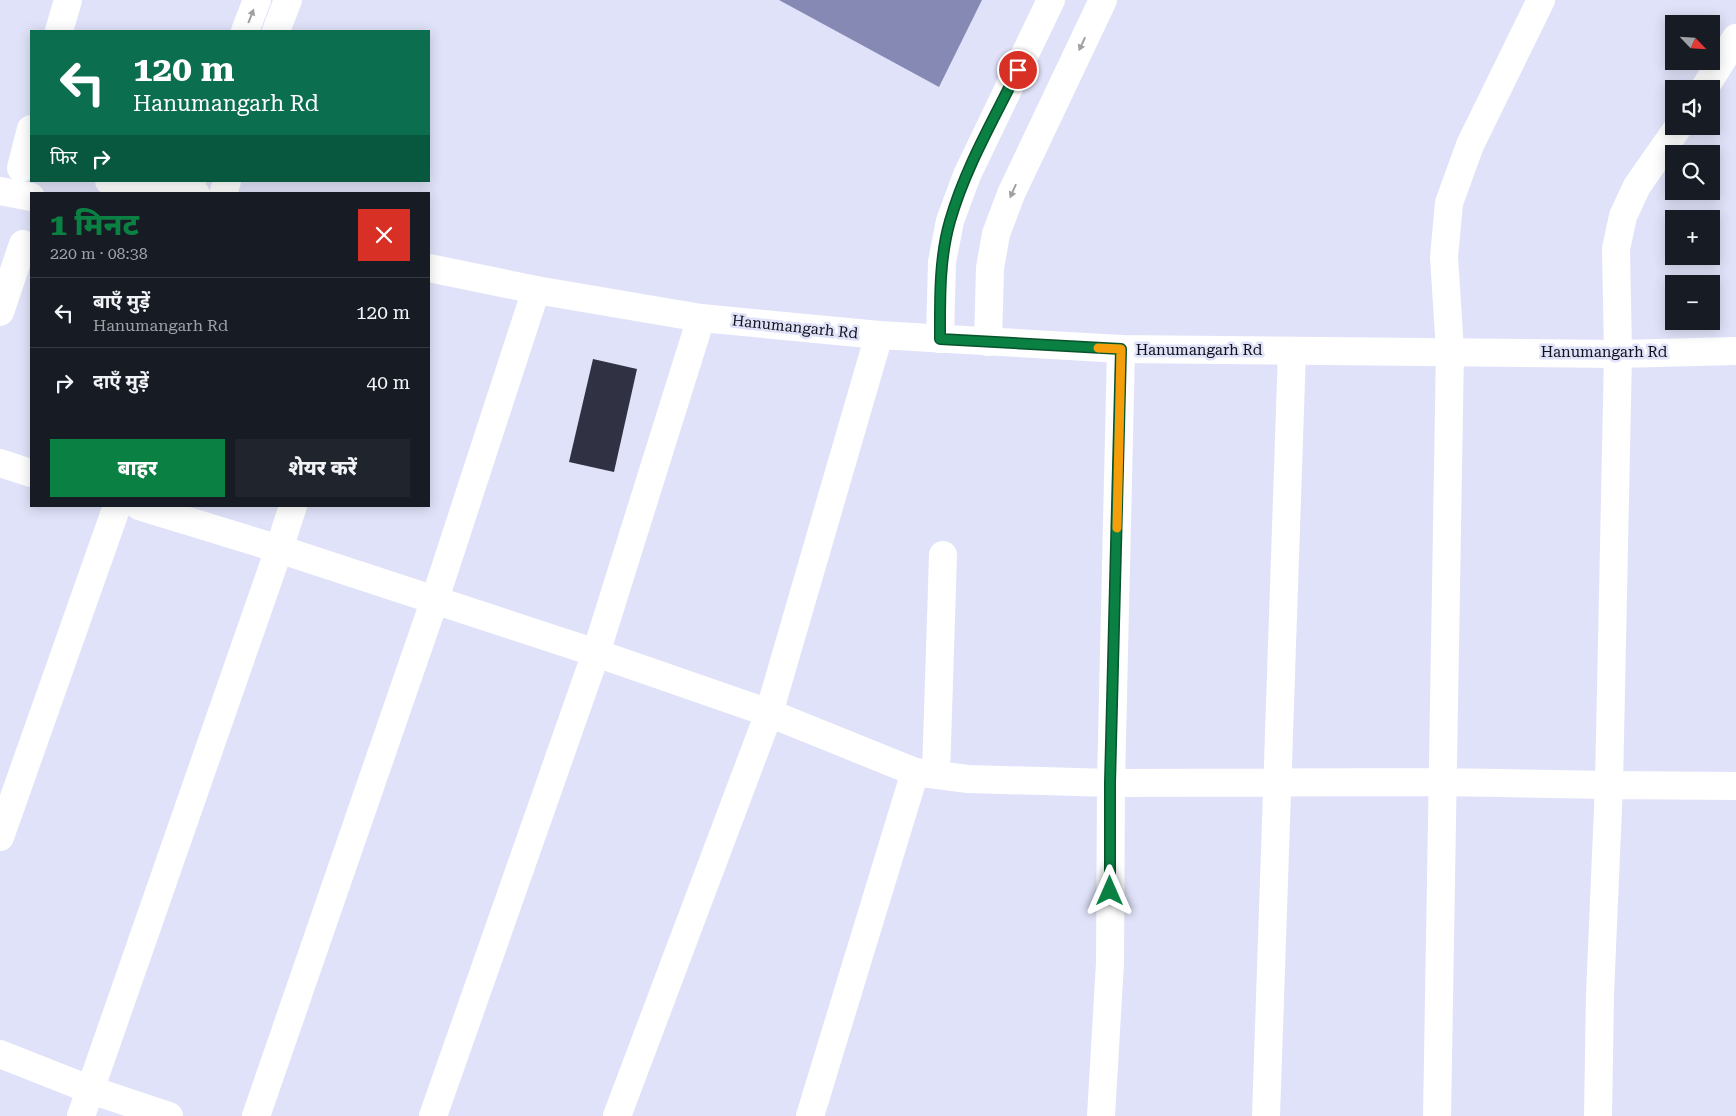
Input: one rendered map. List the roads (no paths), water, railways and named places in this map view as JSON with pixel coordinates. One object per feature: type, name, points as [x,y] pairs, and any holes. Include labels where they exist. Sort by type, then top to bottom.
[{"type":"street","points":[[59,30],[68,0]]},
{"type":"street","points":[[245,30],[256,0]]},
{"type":"street","points":[[276,30],[288,0]]},
{"type":"street","points":[[940,339],[942,262],[950,221],[967,176],[1051,0]]},
{"type":"street","points":[[988,342],[990,268],[996,234],[1011,194],[1102,0]]},
{"type":"street","points":[[1437,1116],[1450,351],[1444,257],[1449,203],[1470,145],[1541,0]]},
{"type":"street","points":[[1710,80],[1736,38]]},
{"type":"street","points":[[17,167],[30,132]]},
{"type":"street","points":[[1598,1116],[1600,994],[1609,785],[1618,354],[1616,248],[1622,216],[1637,186],[1673,135]]},
{"type":"street","points":[[118,182],[191,190]]},
{"type":"street","points":[[0,191],[30,197]]},
{"type":"street","points":[[0,312],[18,243]]},
{"type":"street","name":"Hanumangarh Rd","points":[[430,268],[536,290],[701,318],[940,339],[1121,349],[1618,354],[1736,351]]},
{"type":"street","points":[[256,1116],[435,599],[536,290]]},
{"type":"street","points":[[433,1116],[596,653],[701,318]]},
{"type":"street","points":[[617,1116],[769,713],[879,335]]},
{"type":"street","points":[[1101,1116],[1110,963],[1110,783],[1121,349]]},
{"type":"street","points":[[1266,1116],[1292,351]]},
{"type":"street","points":[[0,463],[30,473]]},
{"type":"street","points":[[0,837],[117,507]]},
{"type":"street","points":[[142,507],[435,599],[596,653],[769,713],[925,774],[968,779],[1110,783],[1443,782],[1736,786]]},
{"type":"street","points":[[81,1116],[293,507]]},
{"type":"street","points":[[810,1116],[925,774],[943,555]]},
{"type":"street","points":[[0,1054],[91,1090],[169,1116]]},
{"type":"water","points":[[779,0],[982,0],[939,87]]}]
